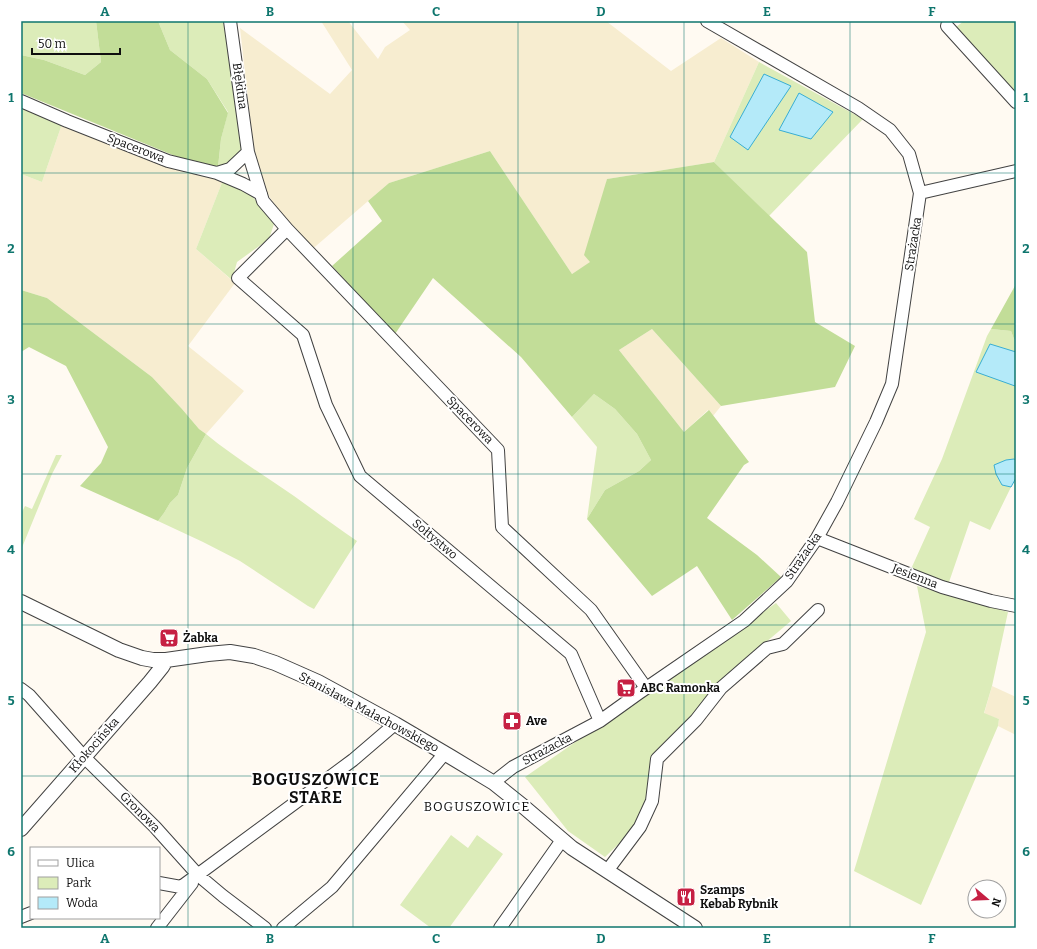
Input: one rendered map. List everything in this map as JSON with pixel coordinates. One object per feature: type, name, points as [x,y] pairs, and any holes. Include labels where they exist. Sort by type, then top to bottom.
[{"type":"street","name":"Błękitna","points":[[230,21],[248,152],[261,194]]},
{"type":"street","name":"Strażacka","points":[[494,783],[513,767],[600,721],[744,621],[787,581],[817,538],[837,502],[876,422],[892,384],[920,193],[909,154],[890,130],[858,108],[707,21]]},
{"type":"street","points":[[947,26],[1016,102]]},
{"type":"street","name":"Spacerowa","points":[[21,101],[67,122],[168,160],[217,173],[243,184],[261,194],[263,201],[287,229],[498,450],[502,527],[591,610],[646,688]]},
{"type":"street","points":[[217,173],[230,169],[248,152]]},
{"type":"street","points":[[920,193],[1016,171]]},
{"type":"street","name":"Sołtystwo","points":[[287,229],[238,278],[303,335],[326,405],[360,476],[571,654],[600,721]]},
{"type":"street","name":"Jesienna","points":[[817,538],[942,587],[991,601],[1016,606]]},
{"type":"street","name":"Stanisława Małachowskiego","points":[[21,602],[129,654],[148,659],[166,660],[230,652],[254,656],[276,663],[318,682],[395,724],[494,783],[572,848],[693,928]]},
{"type":"street","points":[[607,871],[640,827],[652,801],[657,759],[696,720],[721,688],[767,648],[783,644],[818,610]]},
{"type":"street","name":"Kłokocińska","points":[[21,829],[150,682],[166,660]]},
{"type":"street","name":"Gronowa","points":[[21,689],[29,695],[84,757],[155,827],[198,875],[265,928]]},
{"type":"street","points":[[160,883],[181,887],[353,760],[395,724]]},
{"type":"street","name":"Stanisława Małachowskiego","points":[[283,928],[332,887],[444,753]]},
{"type":"street","points":[[500,928],[562,840]]},
{"type":"street","points":[[157,928],[198,875]]},
{"type":"shaded area","points":[[321,21],[348,21],[378,59],[385,47],[410,30],[402,21],[606,21],[671,71],[721,38],[759,62],[714,162],[607,179],[591,262],[572,274],[490,151],[389,183],[309,252],[262,185],[253,143],[240,28],[330,94],[352,70]]},
{"type":"shaded area","points":[[62,124],[223,180],[196,249],[235,283],[188,346],[244,391],[206,434],[199,429],[152,377],[47,298],[21,290],[21,174],[42,182]]},
{"type":"shaded area","points":[[652,329],[721,406],[713,416],[708,410],[684,432],[619,350]]},
{"type":"shaded area","points":[[992,686],[1016,697],[1016,735],[998,726],[999,719],[984,714]]},
{"type":"green space","points":[[21,21],[96,21],[101,62],[85,75],[44,60],[21,55]]},
{"type":"green space","points":[[96,21],[158,21],[170,50],[207,79],[228,113],[221,139],[218,167],[207,169],[21,93],[21,55],[44,60],[85,75],[101,62]]},
{"type":"green space","points":[[158,21],[223,21],[242,149],[236,162],[218,167],[221,139],[228,112],[207,79],[170,50]]},
{"type":"green space","points":[[964,21],[1016,21],[1016,94],[956,27]]},
{"type":"green space","points":[[759,62],[863,119],[769,216],[714,162]]},
{"type":"green space","points":[[21,107],[62,124],[42,182],[21,174]]},
{"type":"green space","points":[[490,151],[572,274],[590,262],[584,255],[607,179],[714,162],[807,252],[815,322],[855,346],[835,387],[721,406],[652,329],[619,350],[684,432],[709,410],[749,462],[744,465],[707,518],[757,555],[781,577],[732,620],[697,566],[652,596],[587,519],[605,490],[639,471],[651,460],[637,434],[615,409],[594,394],[572,417],[521,357],[433,278],[395,334],[332,266],[382,221],[368,201],[389,183]]},
{"type":"green space","points":[[223,180],[241,188],[251,195],[274,224],[269,239],[237,262],[232,280],[196,249]]},
{"type":"green space","points":[[1016,284],[1016,340],[1014,339],[1011,331],[991,329]]},
{"type":"green space","points":[[21,290],[47,298],[152,377],[199,429],[206,434],[187,468],[178,495],[170,503],[158,521],[80,486],[101,463],[108,447],[66,366],[29,347],[21,352]]},
{"type":"green space","points":[[991,329],[1011,331],[1014,339],[1016,340],[1016,352],[990,345],[1015,386],[1016,385],[1016,460],[1014,459],[1002,485],[1011,487],[990,530],[970,521],[948,585],[911,569],[930,527],[914,519],[942,459],[987,336]]},
{"type":"green space","points":[[594,394],[615,409],[637,434],[651,460],[639,471],[605,490],[587,519],[597,447],[572,417]]},
{"type":"green space","points":[[206,434],[357,541],[314,609],[240,561],[158,521],[170,503],[178,495],[187,468]]},
{"type":"green space","points":[[56,455],[62,455],[52,474],[21,550],[21,514],[25,506],[32,509]]},
{"type":"green space","points":[[917,586],[1008,612],[992,686],[984,713],[999,719],[998,726],[921,905],[854,871],[926,632]]},
{"type":"green space","points":[[776,603],[791,621],[734,669],[654,756],[645,806],[633,830],[605,857],[568,831],[525,777]]},
{"type":"green space","points":[[451,835],[468,848],[477,835],[503,854],[449,928],[431,928],[400,905]]},
{"type":"water","points":[[764,74],[791,86],[748,150],[730,137]]},
{"type":"water","points":[[799,93],[833,112],[811,139],[779,130]]},
{"type":"water","points":[[990,344],[1016,352],[1015,386],[976,372]]},
{"type":"water","points":[[1006,460],[1016,460],[1016,478],[1011,487],[1002,485],[996,474],[994,465]]},
{"type":"place","name":"Żabka","points":[[169,638]]},
{"type":"place","name":"ABC Ramonka","points":[[626,688]]},
{"type":"place","name":"Ave","points":[[512,721]]},
{"type":"place","name":"Szamps Kebab Rybnik","points":[[686,897]]},
{"type":"district","name":"BOGUSZOWICE STARE","points":[[316,788]]},
{"type":"district","name":"BOGUSZOWICE","points":[[477,806]]}]
